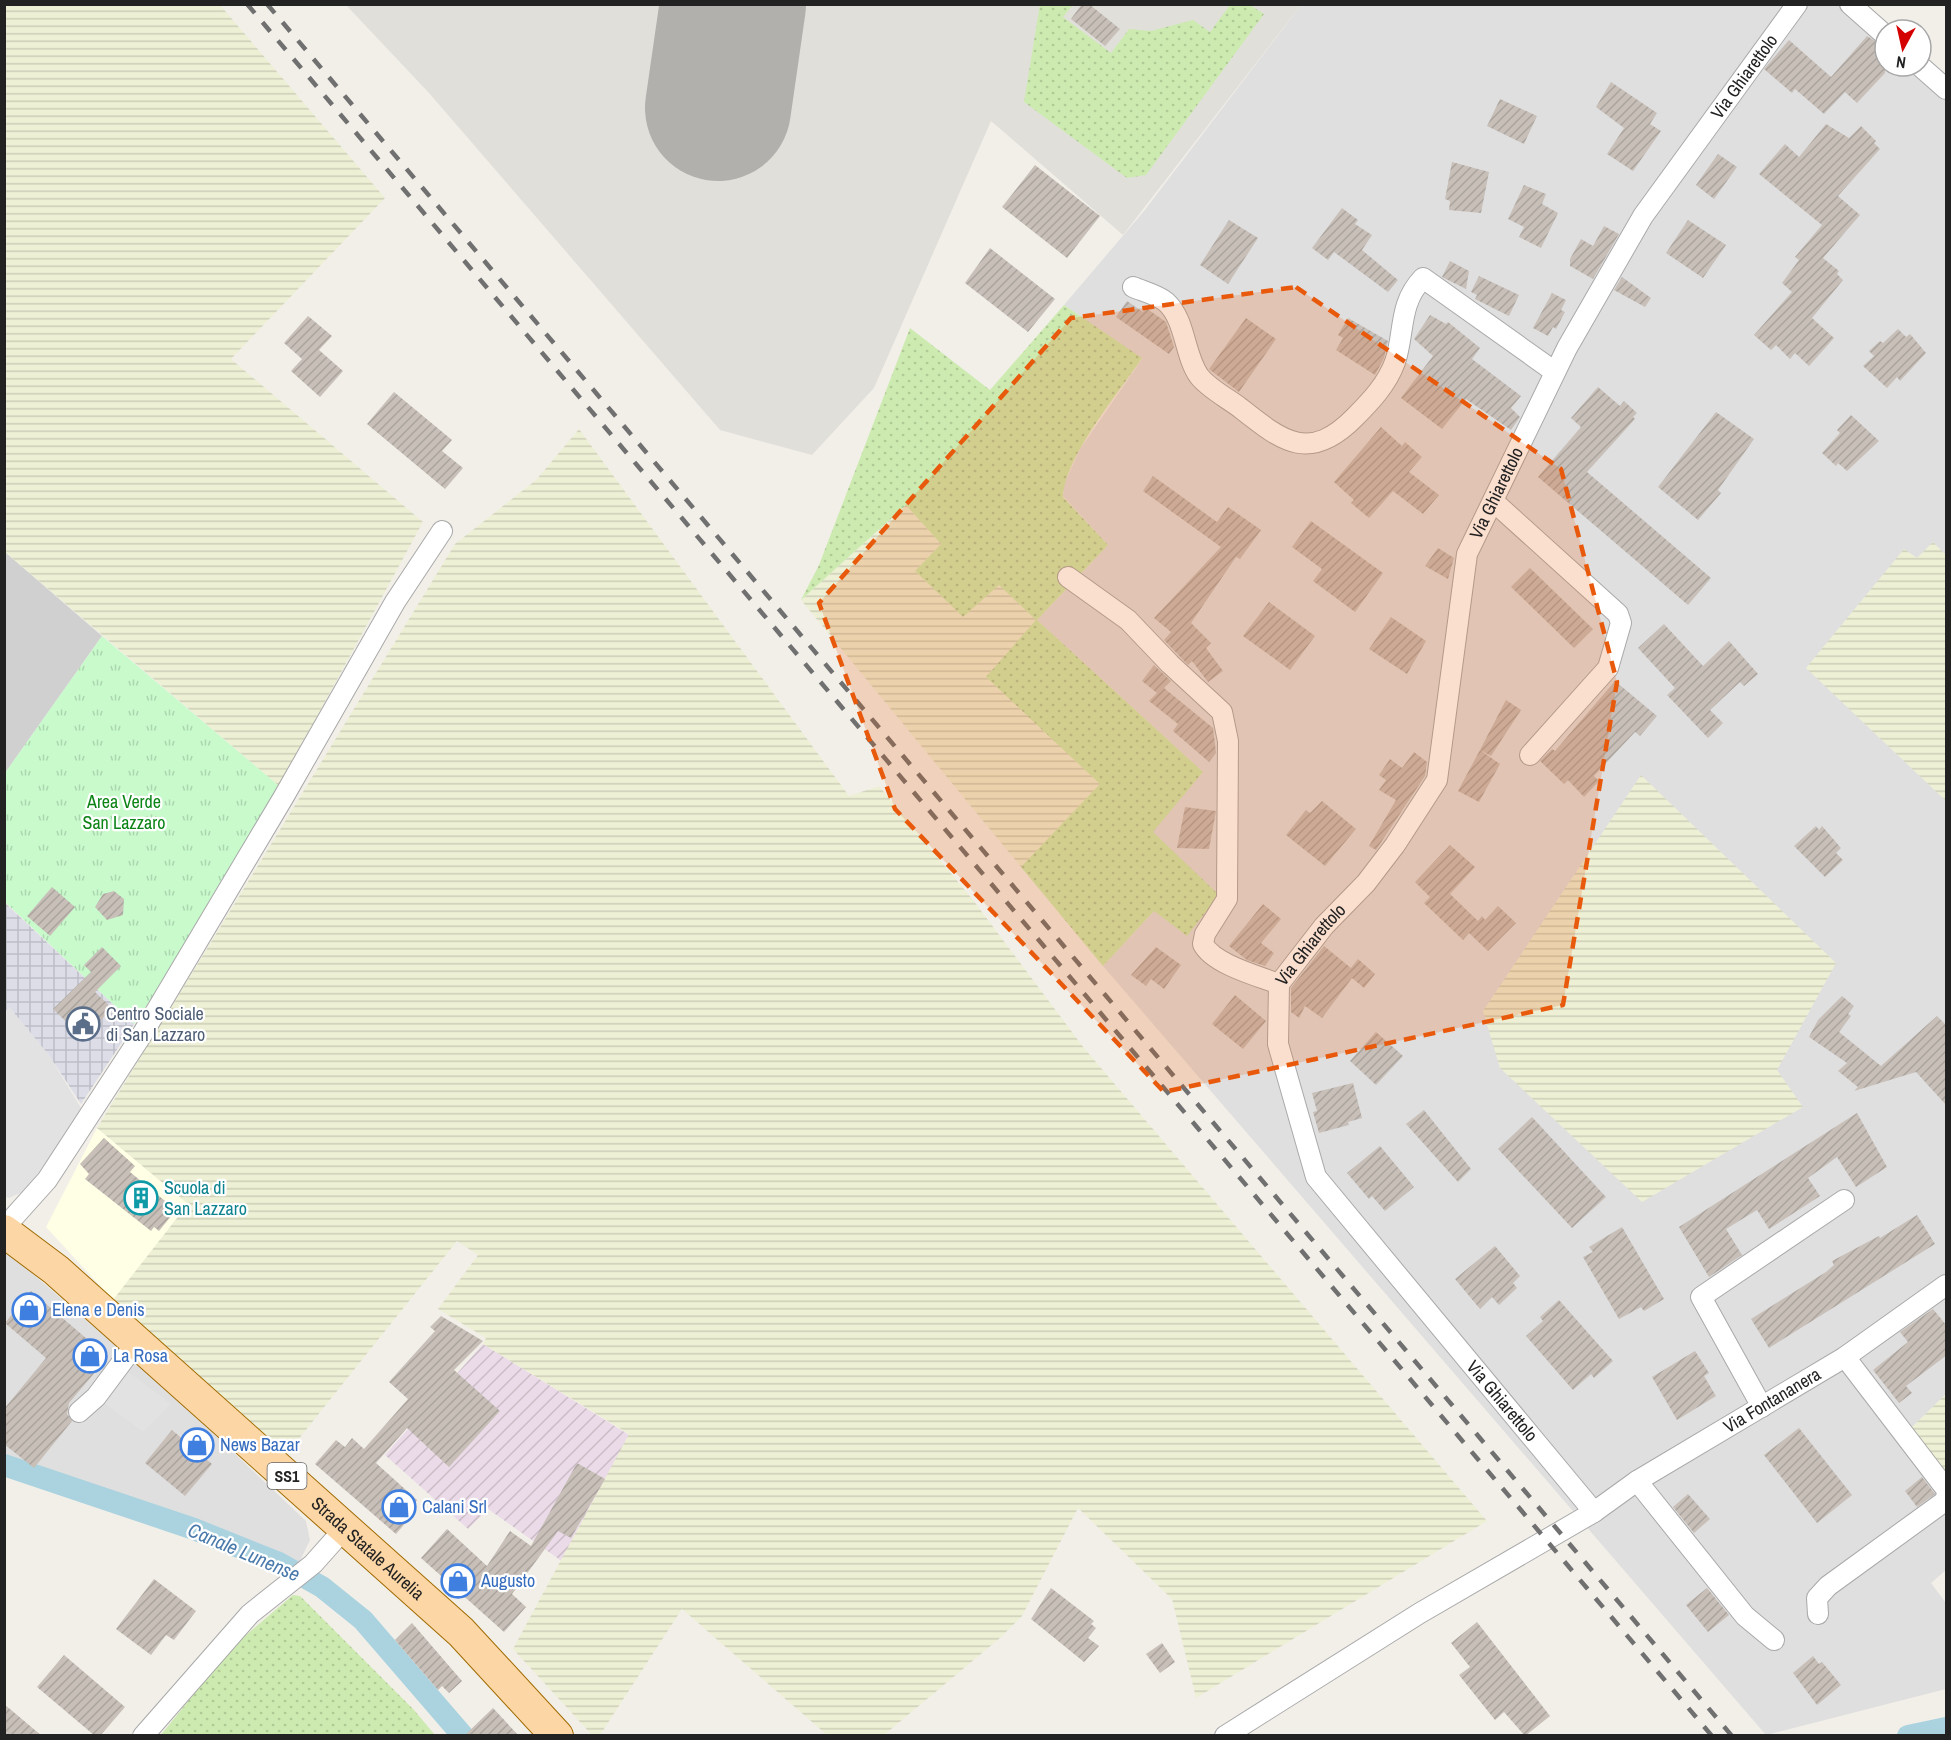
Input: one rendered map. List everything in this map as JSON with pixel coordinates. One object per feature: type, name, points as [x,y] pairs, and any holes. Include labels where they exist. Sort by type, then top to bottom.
[{"type":"main road","name":"Strada Statale Aurelia","points":[[4,1230],[56,1270],[461,1632],[557,1736]]},
{"type":"street","name":"Via Ghiarettolo","points":[[1594,1512],[1316,1177],[1278,1044],[1279,984],[1324,926],[1366,883],[1395,845],[1437,780],[1467,554],[1555,372],[1643,216],[1797,4]]},
{"type":"street","points":[[1850,4],[1873,24]]},
{"type":"street","points":[[1933,77],[1947,89]]},
{"type":"street","points":[[1133,287],[1166,302],[1179,323],[1189,355],[1200,377],[1273,434],[1303,446],[1333,437],[1385,384],[1394,363],[1400,325],[1414,287],[1423,278],[1555,372]]},
{"type":"street","points":[[1493,501],[1617,615],[1622,623],[1608,668],[1530,754]]},
{"type":"street","points":[[4,1230],[47,1180],[143,1033],[283,798],[395,602],[442,531]]},
{"type":"street","points":[[1068,577],[1128,620],[1170,664],[1222,712],[1228,741],[1227,899],[1205,934],[1203,944],[1207,951],[1242,971],[1279,984]]},
{"type":"street","points":[[1762,1407],[1701,1297],[1844,1200]]},
{"type":"street","name":"Via Fontananera","points":[[1594,1512],[1637,1481],[1845,1358],[1947,1286]]},
{"type":"street","points":[[80,1412],[96,1396],[137,1342]]},
{"type":"street","points":[[1845,1358],[1947,1489]]},
{"type":"street","points":[[1637,1481],[1745,1616],[1774,1640]]},
{"type":"street","points":[[1818,1614],[1817,1598],[1828,1586],[1945,1502],[1947,1497]]},
{"type":"street","points":[[1225,1736],[1420,1613],[1594,1512]]},
{"type":"street","points":[[143,1736],[250,1614],[313,1564],[345,1528]]},
{"type":"highlighted area","points":[[1296,287],[1561,469],[1617,682],[1563,1005],[1164,1092],[895,809],[819,603],[1071,318]]},
{"type":"shaded area","points":[[4,5],[220,5],[385,198],[231,359],[423,522],[279,786],[5,552]]},
{"type":"shaded area","points":[[346,5],[1301,5],[1123,235],[991,121],[874,388],[812,455],[720,430],[429,93]]},
{"type":"shaded area","points":[[1301,5],[1867,5],[1882,18],[1873,18],[1873,78],[1933,78],[1933,63],[1946,74],[1946,1394],[1911,1429],[1946,1472],[1946,1570],[1931,1583],[1946,1603],[1946,1689],[1766,1735],[1103,966],[1154,911],[1219,895],[1152,832],[1203,772],[1037,620],[1108,545],[1063,496],[1064,484],[1080,449],[1142,359],[1064,305],[1144,211]]},
{"type":"shaded area","points":[[579,429],[849,796],[879,786],[973,900],[1084,1048],[1487,1521],[1196,1698],[1172,1599],[1078,1508],[1022,1616],[1000,1638],[884,1735],[827,1735],[682,1609],[600,1735],[592,1735],[513,1649],[629,1434],[483,1344],[486,1338],[438,1309],[478,1255],[457,1241],[285,1456],[113,1300],[188,1204],[97,1128],[455,544],[536,480]]},
{"type":"shaded area","points":[[906,505],[941,544],[915,571],[962,616],[999,585],[1037,620],[986,677],[1101,784],[1021,867],[801,600]]},
{"type":"shaded area","points":[[1933,542],[1946,555],[1946,801],[1806,668],[1904,549],[1917,558]]},
{"type":"shaded area","points":[[5,552],[102,636],[5,773]]},
{"type":"shaded area","points":[[1641,775],[1836,963],[1777,1070],[1803,1107],[1642,1202],[1500,1068],[1483,1011]]},
{"type":"shaded area","points":[[4,902],[134,1024],[81,1104],[48,1054],[10,1008],[5,1011]]},
{"type":"shaded area","points":[[10,1008],[48,1054],[83,1111],[25,1191],[9,1198],[5,1197],[4,1011]]},
{"type":"shaded area","points":[[97,1128],[188,1204],[113,1300],[46,1227]]},
{"type":"shaded area","points":[[4,1249],[174,1396],[306,1521],[310,1540],[298,1565],[199,1525],[5,1457]]},
{"type":"shaded area","points":[[483,1344],[629,1435],[563,1562],[488,1509],[468,1529],[385,1455]]},
{"type":"shaded area","points":[[122,1367],[171,1404],[143,1432],[96,1397]]},
{"type":"shaded area","points":[[1946,1394],[1946,1472],[1910,1429]]},
{"type":"green space","points":[[1040,4],[1073,5],[1063,17],[1111,53],[1129,29],[1151,31],[1193,20],[1210,32],[1230,5],[1250,5],[1264,14],[1146,175],[1127,178],[1024,102]]},
{"type":"green space","points":[[1064,305],[1142,358],[1083,444],[1066,481],[1063,497],[1108,545],[1037,620],[1203,772],[1153,832],[1219,895],[1187,936],[1154,911],[1103,966],[1021,867],[1100,784],[986,677],[1036,620],[999,585],[963,617],[915,571],[941,544],[906,505],[801,600],[819,565],[910,328],[990,390]]},
{"type":"green space","name":"Area Verde San Lazzaro","points":[[102,636],[279,786],[168,974],[134,1024],[5,902],[5,773]]},
{"type":"green space","points":[[293,1595],[300,1596],[414,1710],[435,1735],[160,1736],[232,1647]]},
{"type":"building","points":[[1082,4],[1089,4],[1120,29],[1105,46],[1071,19]]},
{"type":"building","points":[[1867,36],[1873,40],[1873,78],[1880,78],[1857,103],[1845,92],[1824,114],[1795,89],[1792,93],[1764,69],[1789,40],[1831,77]]},
{"type":"building","points":[[1611,82],[1657,113],[1650,124],[1661,131],[1633,171],[1607,154],[1624,128],[1596,107]]},
{"type":"building","points":[[1500,99],[1537,116],[1524,144],[1487,126]]},
{"type":"building","points":[[1826,124],[1849,138],[1861,126],[1876,141],[1874,143],[1880,149],[1838,196],[1860,215],[1823,258],[1839,271],[1837,274],[1843,280],[1812,318],[1834,338],[1809,366],[1795,353],[1790,359],[1776,345],[1771,350],[1754,335],[1792,292],[1782,283],[1799,260],[1795,257],[1822,225],[1759,174],[1785,144],[1799,157]]},
{"type":"building","points":[[1718,154],[1737,167],[1714,199],[1696,185]]},
{"type":"building","points":[[1452,162],[1489,172],[1481,213],[1449,210],[1450,201],[1445,199]]},
{"type":"building","points":[[1035,165],[1100,216],[1067,258],[1002,207]]},
{"type":"building","points":[[1524,185],[1546,194],[1542,204],[1558,213],[1541,248],[1519,237],[1524,227],[1508,219]]},
{"type":"building","points":[[1342,208],[1358,220],[1355,224],[1372,235],[1362,250],[1398,280],[1388,292],[1334,252],[1328,260],[1312,248]]},
{"type":"building","points":[[1229,220],[1258,238],[1228,284],[1200,265]]},
{"type":"building","points":[[1688,220],[1726,245],[1703,278],[1666,253]]},
{"type":"building","points":[[1604,226],[1619,234],[1593,279],[1570,266],[1570,259],[1581,239],[1593,246]]},
{"type":"building","points":[[990,248],[1055,299],[1028,332],[965,283]]},
{"type":"building","points":[[1450,261],[1469,271],[1466,289],[1442,277]]},
{"type":"building","points":[[1479,276],[1519,295],[1509,316],[1475,299],[1477,295],[1471,292]]},
{"type":"building","points":[[1622,277],[1651,298],[1645,307],[1614,290]]},
{"type":"building","points":[[1552,293],[1566,300],[1561,310],[1565,312],[1556,329],[1553,327],[1548,336],[1533,328]]},
{"type":"building","points":[[1127,301],[1143,312],[1146,308],[1166,322],[1174,347],[1169,354],[1116,317]]},
{"type":"building","points":[[1430,315],[1446,324],[1448,322],[1480,348],[1472,359],[1521,396],[1511,408],[1520,417],[1511,430],[1466,399],[1442,429],[1401,398],[1433,356],[1414,339]]},
{"type":"building","points":[[308,316],[332,336],[319,350],[343,371],[320,397],[291,371],[302,359],[284,343]]},
{"type":"building","points":[[1246,318],[1276,339],[1239,392],[1209,369]]},
{"type":"building","points":[[1348,318],[1388,341],[1384,358],[1375,375],[1336,350],[1343,338],[1338,335]]},
{"type":"building","points":[[1898,329],[1906,337],[1910,334],[1926,353],[1900,381],[1897,377],[1887,388],[1863,366],[1874,356],[1869,351],[1880,341],[1883,343]]},
{"type":"building","points":[[1598,387],[1620,406],[1624,401],[1637,413],[1633,417],[1635,419],[1587,472],[1711,578],[1688,605],[1538,477],[1581,427],[1571,418]]},
{"type":"building","points":[[394,392],[452,440],[442,451],[463,468],[445,489],[367,424]]},
{"type":"building","points":[[1716,412],[1754,439],[1718,490],[1721,493],[1698,520],[1658,487]]},
{"type":"building","points":[[1851,415],[1879,441],[1847,471],[1838,463],[1836,466],[1822,453],[1840,433],[1837,430]]},
{"type":"building","points":[[1381,427],[1402,446],[1405,442],[1422,457],[1409,472],[1439,495],[1423,514],[1393,491],[1369,518],[1351,503],[1354,500],[1334,482]]},
{"type":"building","points":[[1153,476],[1217,522],[1228,507],[1261,530],[1240,559],[1236,557],[1191,623],[1211,643],[1206,648],[1223,671],[1208,682],[1192,661],[1188,665],[1164,640],[1171,632],[1154,618],[1221,547],[1143,491]]},
{"type":"building","points":[[1311,521],[1383,573],[1355,612],[1313,581],[1322,569],[1292,547]]},
{"type":"building","points":[[1438,548],[1454,558],[1448,579],[1425,566]]},
{"type":"building","points":[[1530,568],[1593,629],[1574,648],[1511,587]]},
{"type":"building","points":[[1269,602],[1315,636],[1290,670],[1243,636]]},
{"type":"building","points":[[1391,617],[1426,641],[1407,674],[1369,649]]},
{"type":"building","points":[[1664,624],[1703,666],[1729,641],[1758,674],[1744,686],[1740,682],[1710,710],[1723,723],[1708,738],[1667,695],[1675,688],[1638,648]]},
{"type":"building","points":[[1154,665],[1171,681],[1164,688],[1213,728],[1216,753],[1209,762],[1173,731],[1178,724],[1149,701],[1157,693],[1142,681]]},
{"type":"building","points":[[1615,681],[1657,716],[1640,736],[1635,732],[1594,776],[1599,781],[1584,797],[1568,780],[1564,784],[1540,761],[1552,749],[1555,751]]},
{"type":"building","points":[[1506,700],[1521,710],[1491,756],[1480,750]]},
{"type":"building","points":[[1480,750],[1500,764],[1479,802],[1458,791]]},
{"type":"building","points":[[1414,752],[1427,762],[1425,776],[1376,850],[1369,846],[1396,800],[1379,790],[1386,780],[1379,775],[1390,759],[1402,768]]},
{"type":"building","points":[[1322,801],[1356,829],[1325,866],[1286,835],[1306,810],[1310,813]]},
{"type":"building","points":[[1185,807],[1216,811],[1209,849],[1177,848]]},
{"type":"building","points":[[1816,826],[1819,830],[1822,826],[1841,848],[1836,853],[1843,860],[1825,877],[1794,846]]},
{"type":"building","points":[[1450,845],[1475,867],[1450,894],[1478,921],[1482,916],[1485,920],[1498,906],[1516,923],[1488,951],[1469,933],[1463,940],[1424,903],[1430,897],[1415,882]]},
{"type":"building","points":[[52,887],[75,907],[50,936],[27,916]]},
{"type":"building","points":[[114,891],[124,899],[123,915],[107,920],[95,907],[103,894]]},
{"type":"building","points":[[1263,904],[1281,919],[1261,943],[1274,953],[1265,966],[1247,960],[1229,946]]},
{"type":"building","points":[[1324,946],[1351,968],[1358,959],[1375,974],[1364,988],[1352,978],[1322,1018],[1305,1006],[1299,1018],[1291,1012],[1291,988]]},
{"type":"building","name":"Centro Sociale di San Lazzaro","points":[[102,947],[121,966],[95,992],[112,1008],[84,1039],[53,1009],[91,972],[84,965]]},
{"type":"building","points":[[1156,947],[1181,965],[1164,989],[1151,979],[1146,986],[1131,975]]},
{"type":"building","points":[[1235,995],[1266,1021],[1243,1049],[1212,1024]]},
{"type":"building","points":[[1842,996],[1854,1006],[1848,1014],[1851,1016],[1839,1032],[1881,1066],[1937,1016],[1947,1026],[1947,1106],[1916,1072],[1854,1091],[1858,1087],[1838,1071],[1847,1063],[1809,1037],[1818,1020]]},
{"type":"building","points":[[1376,1032],[1403,1056],[1376,1085],[1350,1061]]},
{"type":"building","points":[[1353,1083],[1362,1118],[1348,1122],[1349,1125],[1319,1133],[1313,1112],[1317,1111],[1312,1093]]},
{"type":"building","points":[[1424,1110],[1471,1169],[1458,1182],[1406,1124]]},
{"type":"building","points":[[1857,1113],[1887,1167],[1856,1187],[1837,1157],[1808,1178],[1820,1196],[1769,1229],[1757,1210],[1726,1229],[1742,1255],[1709,1277],[1679,1227]]},
{"type":"building","points":[[1532,1117],[1606,1197],[1572,1228],[1498,1149]]},
{"type":"building","points":[[104,1138],[135,1166],[130,1172],[176,1210],[159,1231],[154,1227],[151,1231],[85,1179],[89,1174],[80,1164]]},
{"type":"building","points":[[1380,1146],[1414,1187],[1385,1211],[1372,1196],[1369,1199],[1347,1173]]},
{"type":"building","points":[[1917,1215],[1935,1244],[1769,1348],[1751,1319],[1826,1272],[1834,1265],[1832,1261],[1879,1236],[1880,1238]]},
{"type":"building","points":[[1622,1227],[1664,1299],[1644,1311],[1641,1307],[1619,1319],[1583,1257],[1593,1252],[1589,1247]]},
{"type":"building","points":[[1495,1246],[1520,1276],[1513,1283],[1517,1288],[1499,1305],[1492,1297],[1480,1309],[1455,1279]]},
{"type":"building","points":[[31,1291],[108,1357],[69,1403],[67,1414],[72,1421],[34,1468],[4,1444],[4,1409],[46,1358],[5,1323]]},
{"type":"building","points":[[1559,1300],[1613,1361],[1594,1378],[1591,1374],[1573,1390],[1526,1336],[1543,1321],[1540,1317]]},
{"type":"building","points":[[1933,1309],[1947,1326],[1947,1355],[1906,1386],[1912,1393],[1899,1403],[1873,1370],[1908,1342],[1900,1332]]},
{"type":"building","points":[[441,1316],[483,1341],[454,1370],[500,1411],[449,1467],[407,1428],[376,1463],[417,1500],[411,1507],[415,1512],[396,1534],[315,1464],[336,1440],[345,1447],[352,1438],[364,1449],[408,1399],[389,1382],[435,1331],[430,1327]]},
{"type":"building","points":[[1695,1351],[1709,1373],[1704,1376],[1716,1396],[1677,1420],[1652,1377]]},
{"type":"building","points":[[1799,1428],[1852,1495],[1817,1523],[1764,1455]]},
{"type":"building","points":[[172,1430],[212,1464],[185,1496],[145,1463]]},
{"type":"building","points":[[577,1463],[605,1479],[571,1538],[558,1531],[512,1594],[526,1607],[504,1632],[421,1558],[447,1529],[487,1566],[510,1531],[531,1546]]},
{"type":"building","points":[[1922,1477],[1935,1494],[1917,1507],[1905,1491]]},
{"type":"building","points":[[1688,1494],[1710,1519],[1694,1533],[1673,1507]]},
{"type":"building","points":[[154,1579],[196,1611],[174,1640],[166,1635],[151,1655],[116,1629]]},
{"type":"building","points":[[1051,1588],[1094,1621],[1091,1624],[1096,1628],[1088,1638],[1099,1646],[1084,1662],[1031,1619]]},
{"type":"building","points":[[1707,1588],[1729,1615],[1708,1632],[1686,1605]]},
{"type":"building","points":[[1477,1622],[1550,1716],[1525,1736],[1504,1712],[1495,1720],[1459,1675],[1470,1667],[1451,1643]]},
{"type":"building","points":[[412,1623],[462,1681],[449,1693],[442,1686],[438,1690],[395,1640]]},
{"type":"building","points":[[1162,1643],[1175,1662],[1160,1673],[1146,1654]]},
{"type":"building","points":[[64,1655],[125,1707],[100,1736],[95,1736],[37,1687]]},
{"type":"building","points":[[1813,1656],[1819,1664],[1822,1662],[1841,1685],[1817,1705],[1793,1673]]},
{"type":"building","points":[[4,1704],[42,1736],[4,1736]]},
{"type":"building","points":[[493,1708],[519,1736],[464,1736]]},
{"type":"waterway","name":"Canale Lunense","points":[[4,1465],[194,1529],[279,1563],[322,1587],[363,1620],[463,1736]]},
{"type":"waterway","points":[[1908,1736],[1946,1728]]},
{"type":"runway","points":[[718,108],[733,4]]},
{"type":"railway","points":[[247,4],[1712,1736]]},
{"type":"railway","points":[[267,4],[1732,1736]]},
{"type":"place","name":"Centro Sociale di San Lazzaro","points":[[83,1024]]},
{"type":"place","name":"Scuola di San Lazzaro","points":[[141,1198]]},
{"type":"place","name":"Elena e Denis","points":[[29,1310]]},
{"type":"place","name":"La Rosa","points":[[90,1356]]},
{"type":"place","name":"News Bazar","points":[[197,1445]]},
{"type":"place","name":"Calani Srl","points":[[399,1507]]},
{"type":"place","name":"Augusto","points":[[458,1581]]}]
